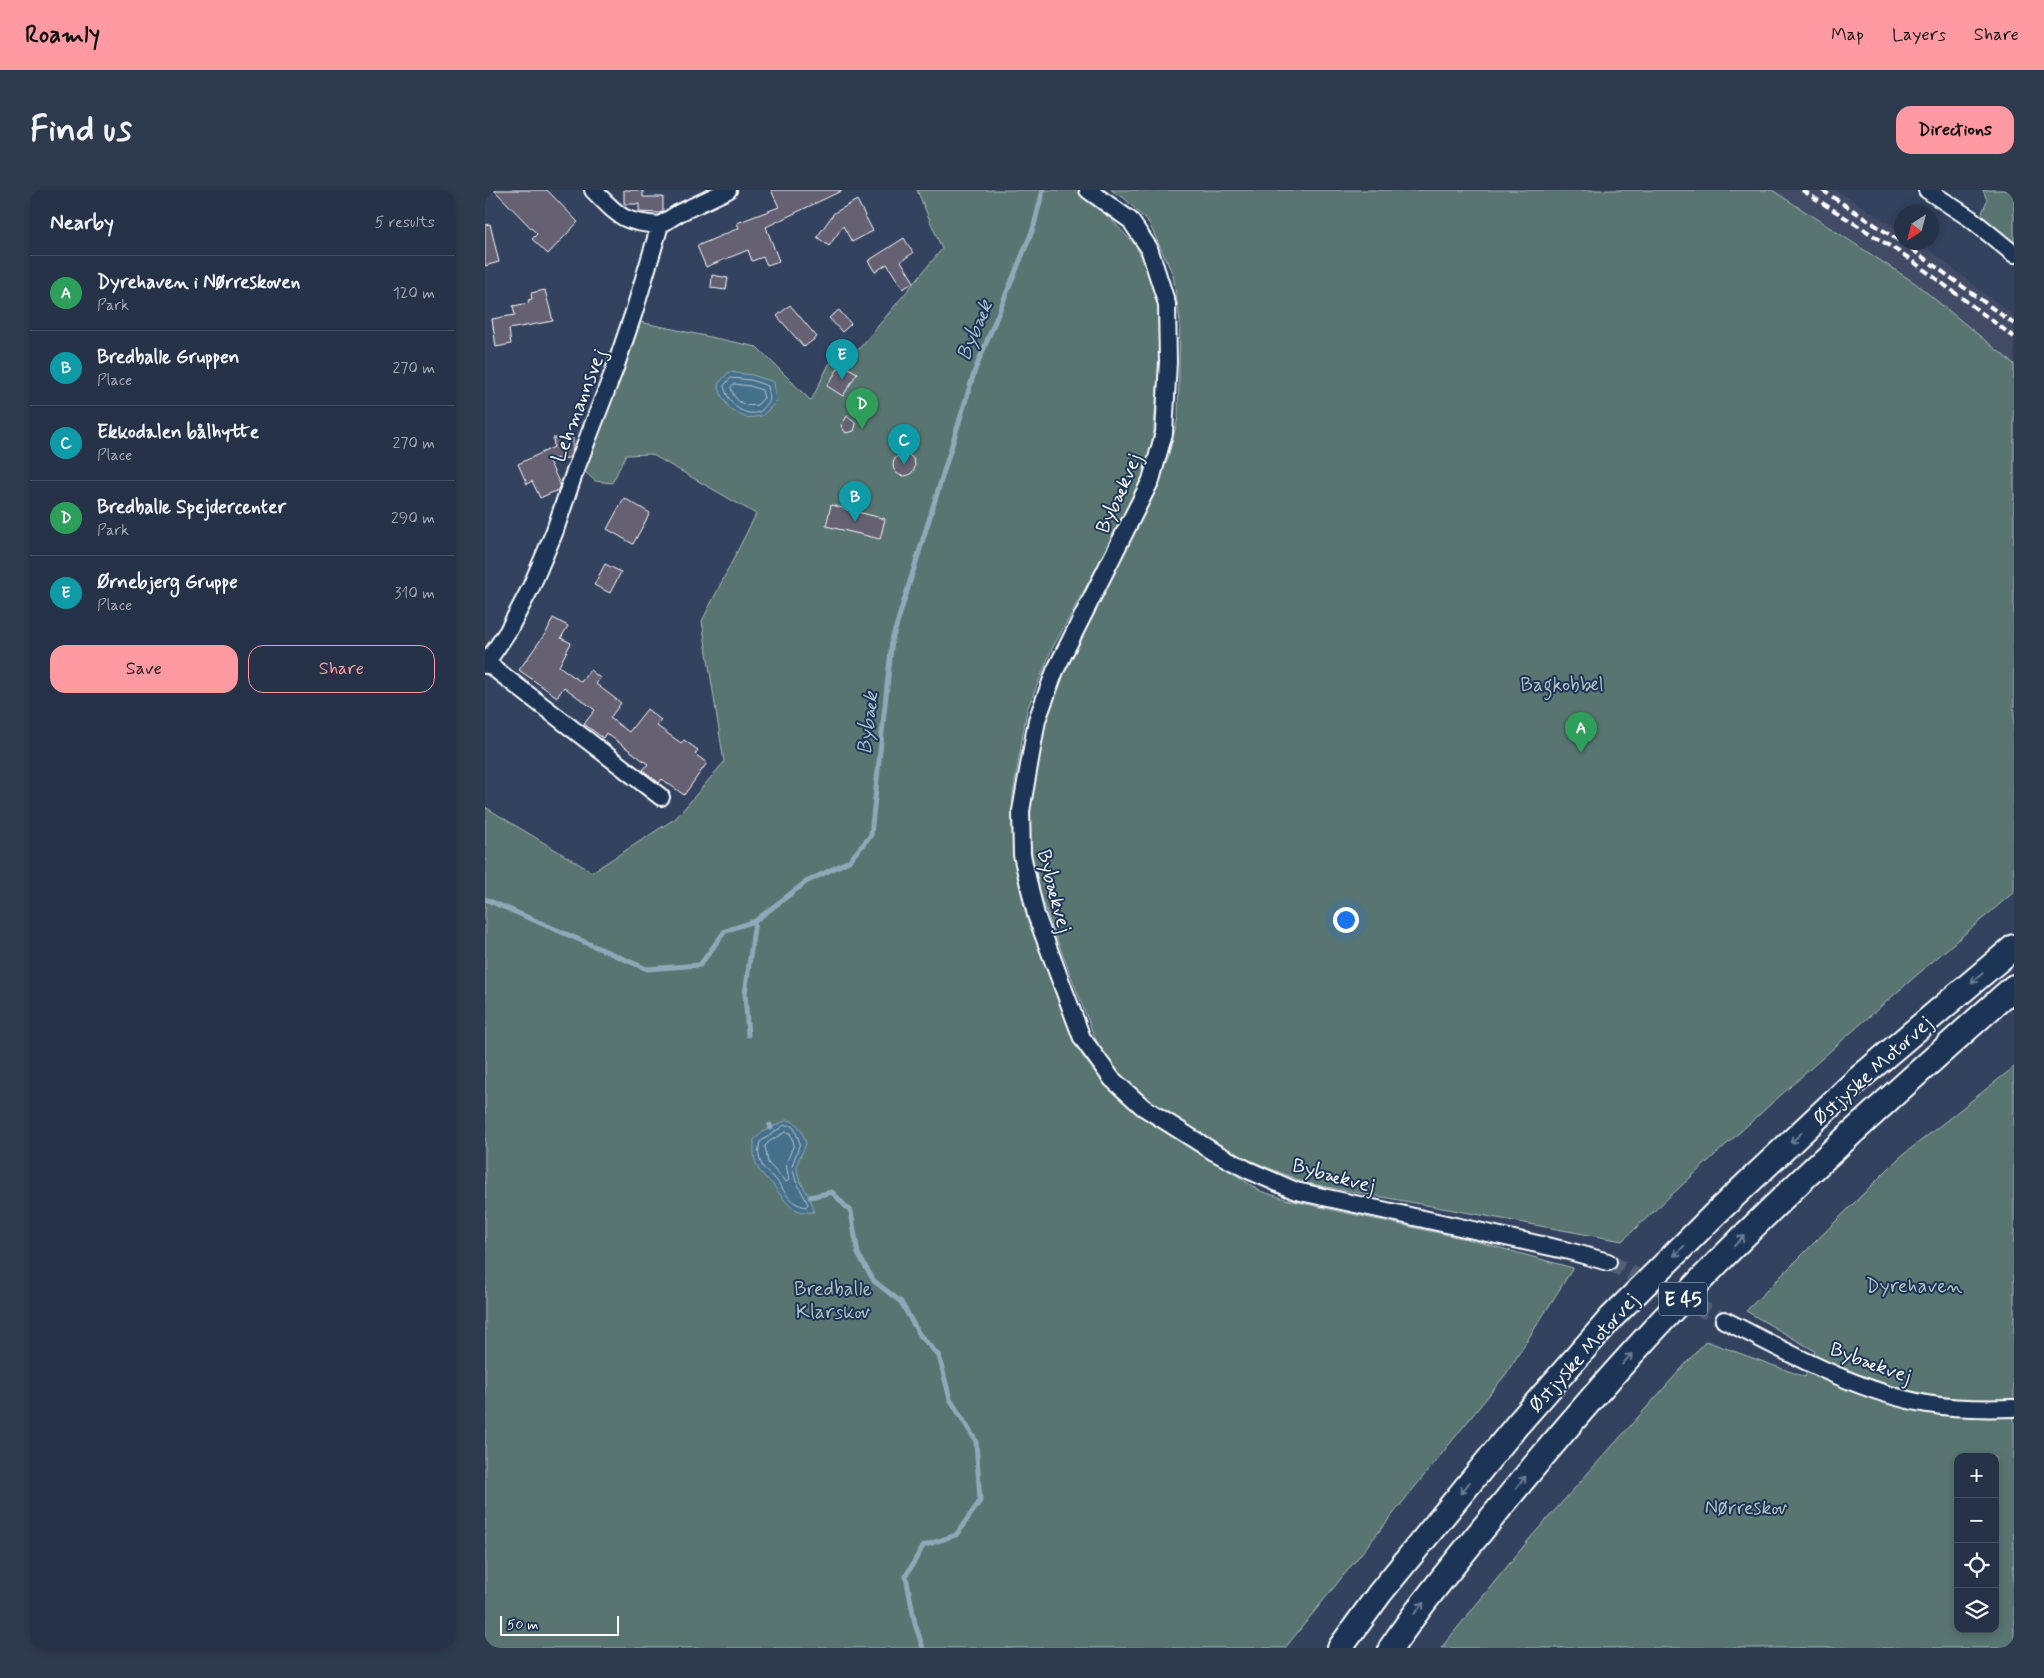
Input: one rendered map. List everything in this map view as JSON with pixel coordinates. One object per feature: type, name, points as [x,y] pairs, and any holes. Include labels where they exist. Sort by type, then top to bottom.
[{"type":"highway","name":"Østjyske Motorvej","points":[[1340,1648],[1380,1593],[1517,1425],[1611,1318],[1717,1212],[1857,1080],[2014,947]]},
{"type":"highway","name":"Østjyske Motorvej","points":[[1391,1648],[1413,1616],[1549,1446],[1636,1349],[1748,1232],[1880,1106],[2014,987]]},
{"type":"street","points":[[593,190],[619,216],[637,223],[660,225],[679,213],[728,190]]},
{"type":"street","name":"Bybækvej","points":[[1088,190],[1106,201],[1130,220],[1149,248],[1167,304],[1168,362],[1164,433],[1151,480],[1055,671],[1037,720],[1021,811],[1022,856],[1036,915],[1082,1038],[1112,1079],[1143,1107],[1213,1152],[1296,1191],[1569,1251],[1608,1262]]},
{"type":"street","points":[[1927,190],[1971,219],[2014,254]]},
{"type":"street","name":"Lehmannsvej","points":[[660,225],[621,350],[574,474],[555,533],[531,588],[508,631],[486,664],[661,797]]},
{"type":"street","name":"Bybækvej","points":[[1723,1320],[1818,1366],[1871,1389],[1927,1404],[1976,1409],[2014,1408]]},
{"type":"shaded area","points":[[1772,190],[1836,190],[1894,227],[1894,250],[1929,250],[2014,316],[2014,364],[1915,283]]},
{"type":"green space","name":"Bredballe Klarskov","points":[[917,190],[1076,190],[1111,219],[1136,246],[1150,273],[1159,308],[1160,352],[1153,439],[1147,466],[1126,514],[1052,649],[1027,710],[1013,794],[1012,828],[1015,855],[1083,1057],[1115,1095],[1260,1191],[1292,1201],[1475,1241],[1573,1268],[1506,1374],[1285,1648],[485,1648],[485,807],[592,872],[676,818],[724,762],[702,621],[756,514],[651,454],[626,455],[612,483],[595,481],[583,470],[598,436],[640,322],[757,347],[811,401],[829,364],[859,349],[942,249]]},
{"type":"green space","name":"Bagkobbel","points":[[1111,190],[1772,190],[1915,283],[2014,364],[2014,892],[1816,1064],[1622,1241],[1306,1183],[1242,1157],[1180,1123],[1124,1082],[1102,1056],[1038,887],[1029,838],[1032,789],[1042,735],[1051,701],[1066,664],[1168,459],[1178,417],[1180,321],[1173,275],[1149,223],[1124,198]]},
{"type":"green space","points":[[1983,190],[2014,190],[2014,243],[1981,216],[1987,200]]},
{"type":"green space","name":"Nørreskov","points":[[2014,1067],[2014,1648],[1441,1648],[1531,1537],[1706,1341],[1805,1377],[1815,1351],[1746,1311],[1899,1158]]},
{"type":"water","points":[[729,372],[752,375],[774,382],[776,402],[762,416],[746,418],[730,409],[721,395],[718,384]]},
{"type":"water","points":[[787,1120],[797,1125],[806,1143],[797,1166],[797,1172],[814,1212],[800,1211],[790,1206],[761,1173],[755,1162],[754,1140],[764,1131]]},
{"type":"building","points":[[494,190],[547,190],[578,222],[548,254],[532,239],[537,234]]},
{"type":"building","points":[[624,190],[643,190],[643,197],[663,197],[663,211],[660,213],[639,212],[639,204],[624,204]]},
{"type":"building","points":[[771,190],[843,190],[766,227],[779,261],[767,265],[763,257],[752,261],[748,250],[706,267],[697,246],[739,228],[737,223],[779,207]]},
{"type":"building","points":[[857,200],[873,231],[852,242],[843,226],[829,246],[817,237],[834,213]]},
{"type":"building","points":[[490,224],[499,262],[485,266],[485,225]]},
{"type":"building","points":[[904,238],[913,253],[901,261],[914,282],[903,289],[887,264],[875,272],[868,261]]},
{"type":"building","points":[[712,275],[728,278],[726,290],[711,288]]},
{"type":"building","points":[[545,290],[553,321],[509,329],[511,344],[496,347],[492,319],[515,315],[513,306],[529,303],[528,300],[532,299],[531,293]]},
{"type":"building","points":[[790,305],[817,337],[804,347],[777,316]]},
{"type":"building","points":[[839,310],[851,324],[842,332],[829,318]]},
{"type":"building","points":[[841,364],[857,373],[843,396],[827,386]]},
{"type":"building","points":[[847,416],[856,424],[854,431],[846,433],[841,426]]},
{"type":"building","points":[[553,438],[573,438],[573,449],[569,458],[548,459],[560,484],[558,490],[540,498],[532,481],[527,484],[518,464],[554,447]]},
{"type":"building","points":[[904,454],[912,457],[915,465],[912,473],[904,476],[896,473],[893,465],[896,457]]},
{"type":"building","points":[[624,498],[650,513],[633,544],[607,529]]},
{"type":"building","points":[[831,505],[885,519],[880,539],[826,526]]},
{"type":"building","points":[[605,564],[621,572],[610,593],[594,585]]},
{"type":"building","points":[[553,618],[568,626],[561,638],[571,643],[559,666],[581,682],[590,670],[600,678],[596,684],[621,703],[610,718],[629,732],[647,709],[661,720],[657,726],[681,743],[684,740],[698,750],[695,754],[707,763],[684,795],[662,779],[659,783],[643,770],[648,764],[606,733],[603,738],[584,724],[595,710],[564,687],[557,697],[519,670],[547,631]]},
{"type":"waterway","name":"Bybæk","points":[[485,899],[647,969],[700,965],[725,931],[755,921],[806,882],[849,861],[871,835],[892,640],[975,370],[1033,229],[1043,190]]},
{"type":"waterway","points":[[748,1035],[745,994],[755,921]]},
{"type":"waterway","points":[[810,1197],[832,1192],[851,1212],[858,1254],[874,1281],[901,1302],[919,1334],[939,1356],[950,1399],[976,1441],[980,1501],[956,1535],[923,1546],[906,1576],[915,1624],[923,1648]]},
{"type":"tunnel","points":[[1608,1262],[1724,1320]]},
{"type":"railway","points":[[1802,190],[1907,257],[2014,337]]},
{"type":"railway","points":[[1822,190],[1894,237]]},
{"type":"railway","points":[[1913,250],[2014,324]]},
{"type":"place","name":"Ørnebjerg Gruppe","points":[[842,380]]},
{"type":"place","name":"Bredballe Spejdercenter","points":[[862,429]]},
{"type":"place","name":"Ekkodalen bålhytte","points":[[904,465]]},
{"type":"place","name":"Bredballe Gruppen","points":[[855,522]]},
{"type":"place","name":"Dyrehaven i Nørreskoven","points":[[1581,753]]},
{"type":"park label","name":"Dyrehaven","points":[[1914,1285]]}]
